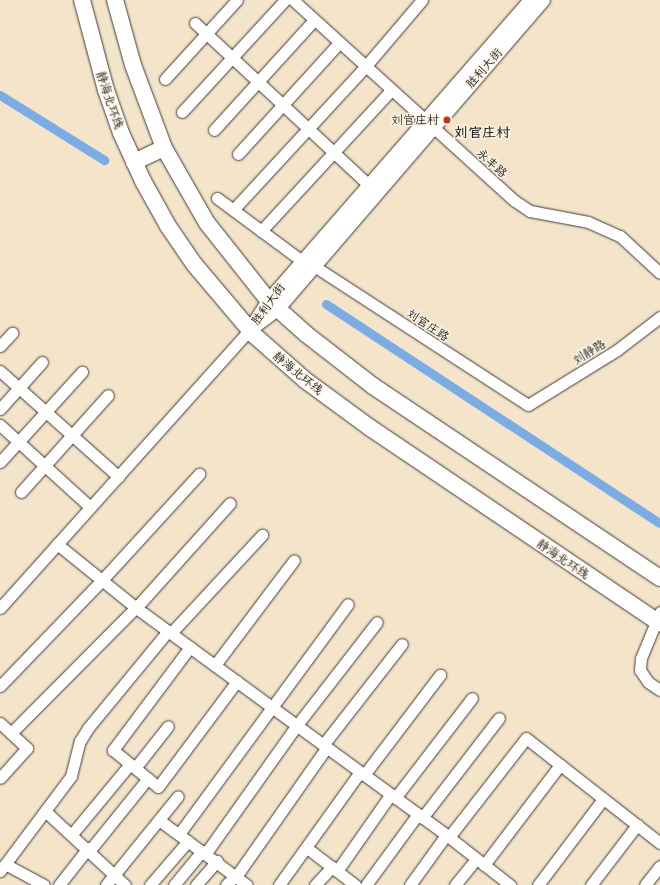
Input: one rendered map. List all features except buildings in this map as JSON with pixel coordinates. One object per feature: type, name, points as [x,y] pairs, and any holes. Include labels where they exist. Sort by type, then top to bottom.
[{"type":"highway","name":"静海北环线","points":[[82,0],[106,90],[134,162],[181,245],[208,282],[249,330],[305,380],[369,427],[658,618]]},
{"type":"highway","points":[[115,0],[133,65],[164,148],[207,223],[272,305],[373,386],[660,578]]},
{"type":"highway","points":[[134,162],[164,148]]},
{"type":"main road","name":"胜利大街","points":[[428,124],[530,0]]},
{"type":"main road","name":"胜利大街","points":[[272,305],[302,261],[372,188],[428,124],[543,0]]},
{"type":"main road","name":"胜利大街","points":[[249,330],[272,305],[314,266],[372,188]]},
{"type":"street","points":[[164,79],[237,0]]},
{"type":"street","points":[[182,112],[285,0]]},
{"type":"street","name":"永丰路","points":[[293,0],[390,90],[520,205],[530,211],[588,222],[620,236],[660,273]]},
{"type":"street","points":[[233,210],[365,67],[422,0]]},
{"type":"street","points":[[214,130],[314,20]]},
{"type":"street","points":[[195,23],[372,188]]},
{"type":"street","points":[[238,154],[340,43]]},
{"type":"street","points":[[261,231],[390,90]]},
{"type":"street","points":[[217,198],[302,261]]},
{"type":"street","name":"刘官庄路","points":[[314,266],[528,405]]},
{"type":"street","name":"刘静路","points":[[528,405],[617,350],[660,317]]},
{"type":"street","points":[[0,608],[90,507],[119,477],[249,330]]},
{"type":"street","points":[[0,346],[12,334]]},
{"type":"street","points":[[0,409],[42,362]]},
{"type":"street","points":[[0,371],[119,477]]},
{"type":"street","points":[[0,462],[82,372]]},
{"type":"street","points":[[21,492],[108,395]]},
{"type":"street","points":[[0,425],[90,507]]},
{"type":"street","points":[[0,686],[102,580],[199,474]]},
{"type":"street","points":[[11,733],[135,607],[230,503]]},
{"type":"street","points":[[44,885],[2,868],[71,776],[80,741],[88,728],[170,632],[262,534]]},
{"type":"street","points":[[57,544],[135,607],[447,836],[507,884]]},
{"type":"street","points":[[215,665],[294,560]]},
{"type":"street","points":[[150,885],[271,706],[348,604]]},
{"type":"street","points":[[658,618],[640,658],[640,670],[648,682],[660,690]]},
{"type":"street","points":[[174,885],[204,852],[297,725],[377,622]]},
{"type":"street","points":[[226,885],[236,875],[325,746],[402,644]]},
{"type":"street","points":[[190,647],[113,750],[158,787],[237,681]]},
{"type":"street","points":[[279,885],[362,774],[440,674]]},
{"type":"street","points":[[315,885],[334,869],[472,698]]},
{"type":"street","points":[[366,885],[499,718]]},
{"type":"street","points":[[0,723],[27,748],[0,778]]},
{"type":"street","points":[[72,834],[168,726]]},
{"type":"street","points":[[410,885],[447,836],[526,738],[660,843]]},
{"type":"street","points":[[455,885],[480,862],[560,765]]},
{"type":"street","points":[[59,885],[148,778]]},
{"type":"street","points":[[106,885],[178,796]]},
{"type":"street","points":[[538,885],[604,798]]},
{"type":"street","points":[[45,811],[89,849],[125,885]]},
{"type":"street","points":[[159,820],[236,875],[247,885]]},
{"type":"street","points":[[591,885],[637,825]]},
{"type":"street","points":[[307,848],[355,885]]},
{"type":"street","points":[[196,885],[217,861]]},
{"type":"street","points":[[645,885],[660,866]]},
{"type":"waterway","points":[[0,95],[104,160]]},
{"type":"waterway","points":[[326,304],[660,523]]},
{"type":"place","name":"刘官庄村","points":[[447,120]]},
{"type":"district","name":"刘官庄村","points":[[482,132]]}]
